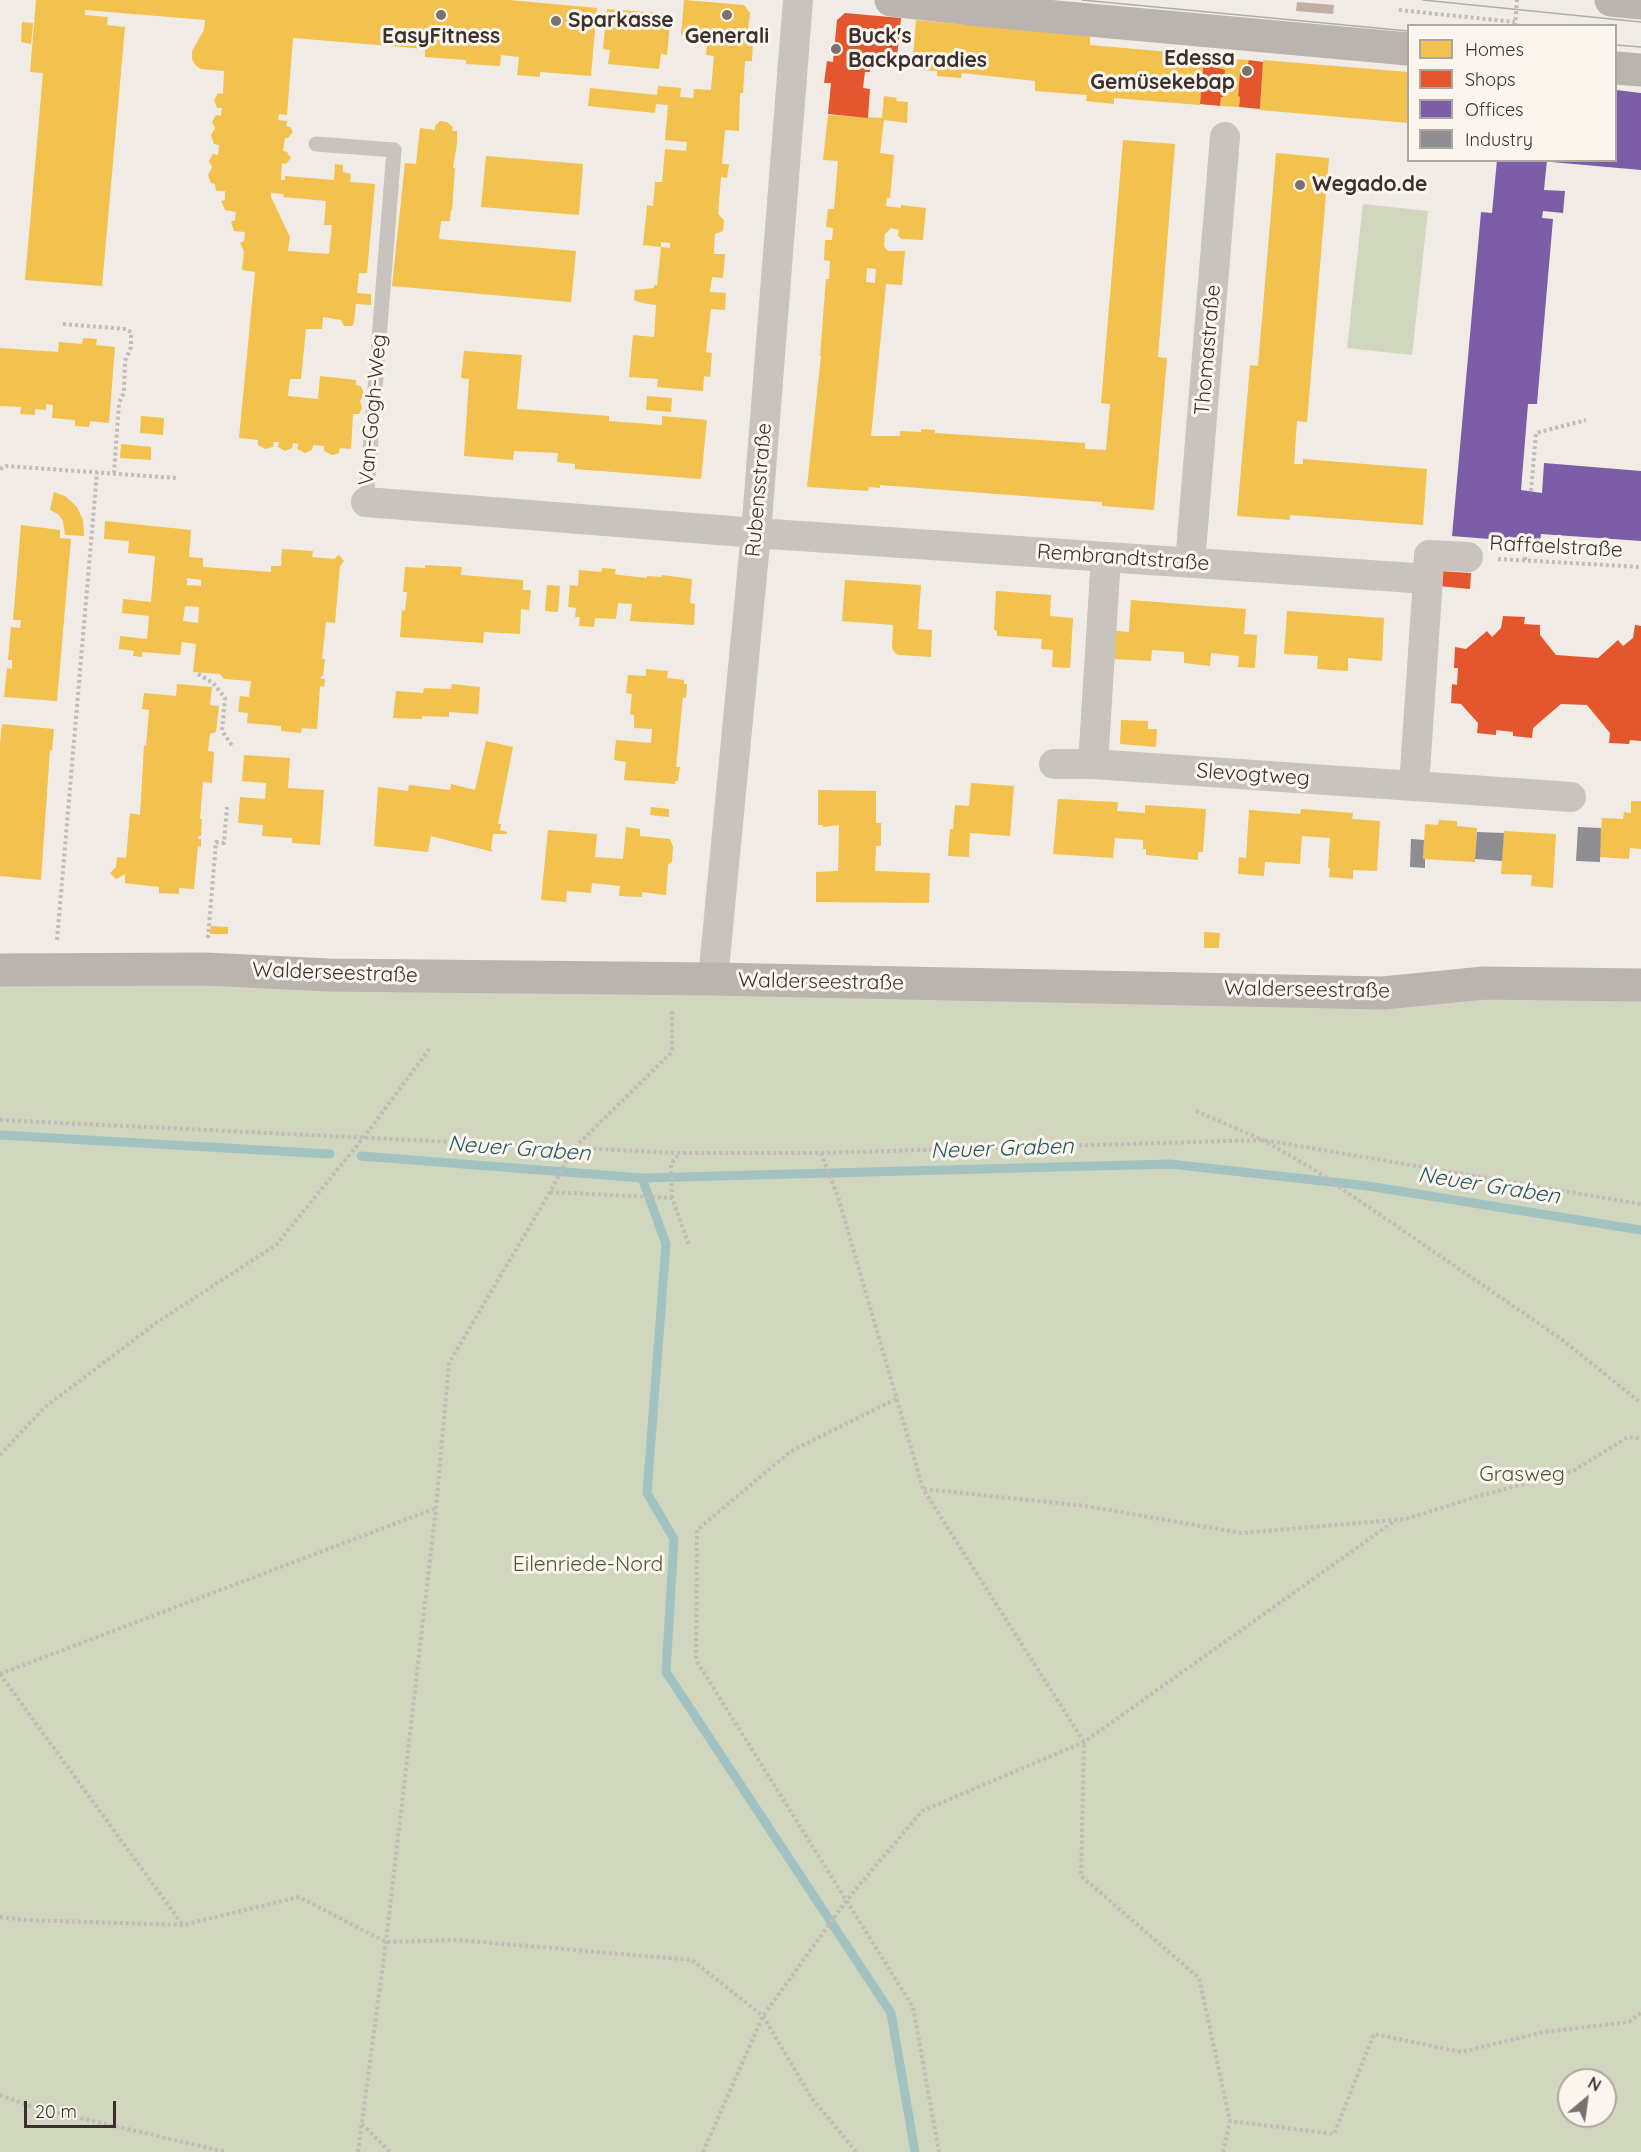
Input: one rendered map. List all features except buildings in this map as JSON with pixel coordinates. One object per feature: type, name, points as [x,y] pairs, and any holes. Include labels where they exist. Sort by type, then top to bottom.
[{"type":"street","name":"Rubensstraße","points":[[713,979],[756,533],[798,0]]},
{"type":"street","points":[[891,0],[1407,50]]},
{"type":"street","points":[[1611,0],[1641,3]]},
{"type":"street","points":[[1617,68],[1641,70]]},
{"type":"street","name":"Thomastraße","points":[[1190,563],[1225,137]]},
{"type":"street","name":"Van-Gogh-Weg","points":[[366,502],[756,533]]},
{"type":"street","name":"Rembrandtstraße","points":[[756,533],[1428,579]]},
{"type":"street","points":[[1414,786],[1430,555],[1468,558]]},
{"type":"street","points":[[1093,764],[1106,557]]},
{"type":"street","name":"Slevogtweg","points":[[1054,764],[1093,764],[1571,797]]},
{"type":"street","name":"Walderseestraße","points":[[0,970],[205,969],[329,975],[713,979],[1383,993],[1484,983],[1641,986]]},
{"type":"lane","name":"Van-Gogh-Weg","points":[[316,144],[394,150],[366,502]]},
{"type":"path","points":[[1399,10],[1515,24],[1517,0]]},
{"type":"path","points":[[63,324],[126,329],[131,332],[131,347],[125,362],[123,392],[119,403],[114,473]]},
{"type":"path","points":[[1531,491],[1536,433],[1586,420]]},
{"type":"path","points":[[0,469],[6,465],[176,478]]},
{"type":"path","points":[[57,941],[97,472]]},
{"type":"path","points":[[1525,560],[1527,546]]},
{"type":"path","name":"Raffaelstraße","points":[[1468,558],[1641,567]]},
{"type":"path","points":[[198,674],[213,683],[225,698],[222,731],[233,747]]},
{"type":"path","points":[[205,969],[216,842],[224,843],[227,807]]},
{"type":"path","points":[[358,2152],[386,1942],[436,1508],[449,1363],[573,1149],[672,1052],[672,979]]},
{"type":"path","points":[[0,1455],[45,1407],[159,1321],[276,1245],[364,1137],[430,1048]]},
{"type":"path","points":[[1196,1111],[1263,1140],[1313,1169],[1560,1338],[1641,1403]]},
{"type":"path","points":[[0,1119],[680,1153],[821,1153],[1263,1140],[1641,1204]]},
{"type":"path","points":[[680,1153],[671,1164],[672,1198],[689,1245]]},
{"type":"path","points":[[821,1153],[837,1197],[923,1489],[1084,1742],[1082,1876],[1199,1978],[1230,2121],[1223,2152]]},
{"type":"path","points":[[550,1192],[672,1198]]},
{"type":"path","points":[[896,1399],[791,1451],[698,1530],[696,1660],[913,2007],[939,2152]]},
{"type":"path","points":[[923,1489],[1086,1506],[1241,1533],[1406,1519],[1479,1496],[1573,1471],[1628,1437],[1641,1439]]},
{"type":"path","points":[[183,1925],[0,1674],[436,1508]]},
{"type":"path","points":[[703,2152],[763,2016],[846,1901],[922,1811],[1084,1742],[1396,1520]]},
{"type":"path","points":[[0,1917],[25,1920],[183,1925],[299,1897],[386,1942],[457,1940],[692,1960],[763,2016],[811,2097],[856,2152]]},
{"type":"path","points":[[1230,2121],[1334,2134],[1374,2034],[1461,2052],[1545,2032],[1629,2022],[1641,2013]]},
{"type":"path","points":[[0,2095],[33,2107],[226,2152]]},
{"type":"path","points":[[361,2123],[390,2152]]},
{"type":"green space","points":[[1363,204],[1428,211],[1412,355],[1347,348]]},
{"type":"green space","name":"Eilenriede-Nord","points":[[0,970],[1641,985],[1641,2152],[0,2152]]},
{"type":"waterway","name":"Neuer Graben","points":[[0,1135],[330,1154]]},
{"type":"waterway","name":"Neuer Graben","points":[[361,1156],[642,1178],[1170,1164],[1368,1186],[1641,1230]]},
{"type":"waterway","points":[[642,1178],[666,1244],[647,1493],[674,1539],[666,1672],[891,2013],[915,2152]]},
{"type":"tram line","points":[[1082,0],[1407,31]]},
{"type":"tram line","points":[[1423,0],[1641,22]]},
{"type":"tram line","points":[[1617,45],[1641,47]]},
{"type":"place","name":"EasyFitness","points":[[441,15]]},
{"type":"place","name":"Generali","points":[[727,15]]},
{"type":"place","name":"Sparkasse","points":[[556,21]]},
{"type":"place","name":"Buck's Backparadies","points":[[836,49]]},
{"type":"place","name":"Edessa Gemüsekebap","points":[[1247,71]]},
{"type":"place","name":"Wegado.de","points":[[1300,185]]},
{"type":"park label","name":"Grasweg","points":[[1522,1475]]}]
